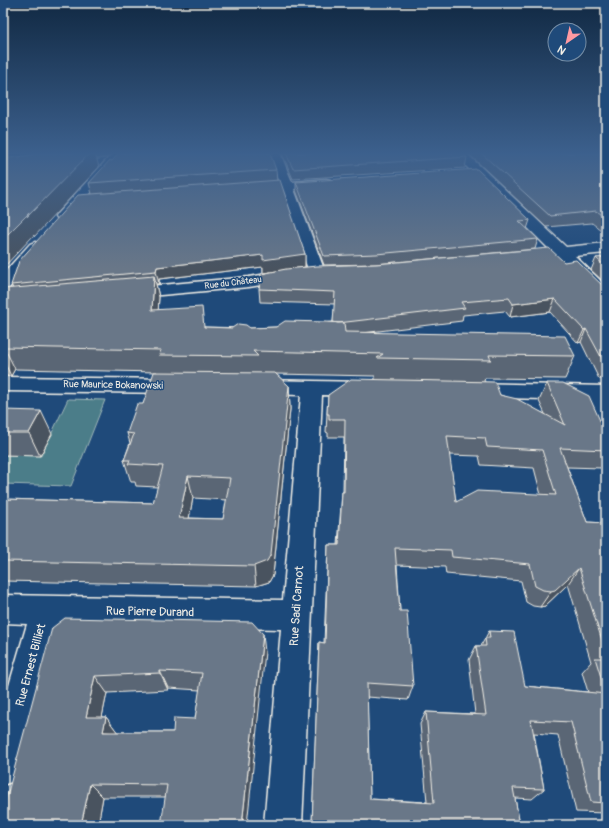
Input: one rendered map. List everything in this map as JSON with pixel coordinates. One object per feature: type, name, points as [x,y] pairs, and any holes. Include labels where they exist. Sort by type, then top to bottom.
[{"type":"street","points":[[55,225],[85,192]]},
{"type":"street","name":"Rue du Château","points":[[114,294],[249,282],[286,275],[323,271],[289,192]]},
{"type":"street","points":[[498,192],[606,295]]},
{"type":"street","points":[[76,201],[98,199]]},
{"type":"street","points":[[3,284],[45,237]]},
{"type":"street","points":[[508,257],[606,248]]},
{"type":"street","name":"Rue Maurice Bokanowski","points":[[3,384],[199,386]]},
{"type":"street","points":[[238,386],[390,389]]},
{"type":"street","name":"Rue Sadi Carnot","points":[[283,825],[312,388]]},
{"type":"street","points":[[452,390],[600,393],[606,421]]},
{"type":"street","name":"Rue Pierre Durand","points":[[3,609],[296,615]]},
{"type":"street","name":"Rue Ernest Billiet","points":[[3,767],[46,610]]},
{"type":"green space","points":[[68,399],[105,400],[71,486],[3,484],[3,455],[41,456]]},
{"type":"building","points":[[3,192],[52,192],[27,217],[29,213],[3,239]]},
{"type":"building","points":[[123,192],[284,192],[305,254],[263,260],[263,255],[157,267],[156,271],[11,285],[19,261],[78,195]]},
{"type":"building","points":[[300,192],[501,192],[530,220],[519,221],[538,239],[376,254],[324,256]]},
{"type":"building","points":[[523,192],[606,192],[606,219],[596,211],[550,216]]},
{"type":"building","points":[[549,248],[564,262],[576,260],[606,288],[606,366],[586,329],[584,330],[555,299],[513,304],[509,298],[461,302],[465,308],[338,323],[333,322],[335,292],[259,289],[261,274],[286,269],[317,266],[376,264]]},
{"type":"building","points":[[606,257],[606,267],[596,258]]},
{"type":"building","points":[[154,276],[152,310],[202,307],[204,327],[232,328],[238,324],[246,325],[250,328],[276,327],[285,321],[326,322],[344,323],[345,332],[565,336],[575,356],[489,355],[491,360],[377,358],[383,354],[253,351],[258,356],[159,355],[161,350],[4,347],[3,349],[3,289]]},
{"type":"building","points":[[154,372],[275,373],[289,386],[271,554],[267,561],[254,566],[3,561],[3,499],[153,503],[163,466],[128,464],[130,460],[124,460],[134,434],[127,433],[137,404],[143,404]],"holes":[[[188,476],[230,478],[223,519],[179,518]]]},
{"type":"building","points":[[351,379],[495,382],[500,395],[517,399],[565,425],[547,383],[563,383],[589,396],[606,434],[606,450],[560,448],[587,522],[606,523],[606,653],[579,568],[555,590],[551,591],[543,590],[535,586],[530,564],[452,557],[451,550],[395,548],[400,611],[407,611],[413,686],[367,683],[370,799],[434,803],[426,712],[486,715],[476,646],[486,646],[485,638],[490,638],[489,631],[514,632],[525,686],[606,694],[606,803],[591,802],[571,722],[531,720],[544,789],[513,788],[520,825],[322,825],[322,823],[312,823],[319,642],[325,643],[328,545],[339,545],[342,492],[344,492],[345,419],[329,419],[329,414],[327,414],[328,395]],"holes":[[[447,436],[485,438],[487,447],[542,450],[556,495],[477,491],[456,502]]]},
{"type":"building","points":[[3,410],[41,411],[29,433],[3,433]]},
{"type":"building","points":[[65,618],[252,622],[263,634],[242,825],[161,825],[167,785],[90,784],[81,825],[3,825],[3,811],[52,628]],"holes":[[[160,671],[202,673],[195,719],[174,718],[173,732],[103,732],[106,717],[86,717],[95,676],[160,673]]]},
{"type":"building","points":[[595,658],[606,658],[606,693]]}]
